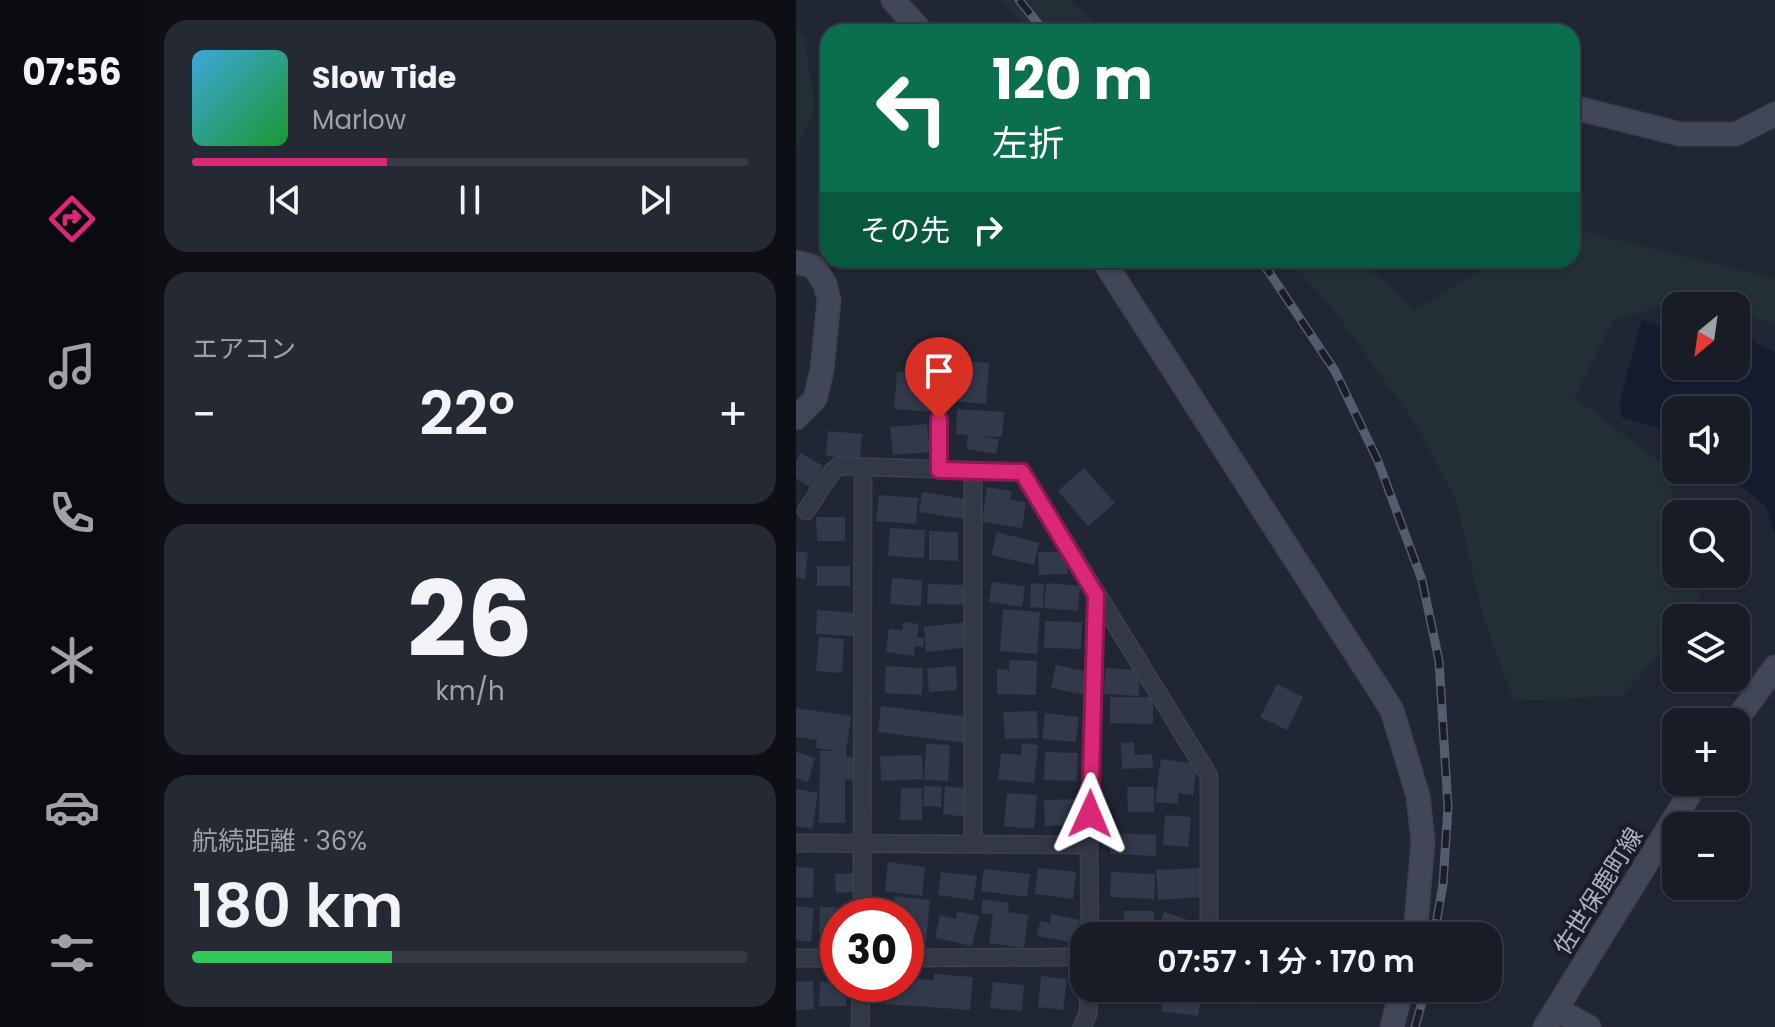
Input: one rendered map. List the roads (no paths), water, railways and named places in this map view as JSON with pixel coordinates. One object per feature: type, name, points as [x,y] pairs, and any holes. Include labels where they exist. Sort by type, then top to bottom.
[{"type":"street","points":[[893,0],[915,24]]},
{"type":"street","points":[[1580,109],[1680,134],[1736,134],[1775,114]]},
{"type":"street","points":[[796,262],[814,267],[825,284],[829,300],[822,370],[815,399],[796,418]]},
{"type":"street","points":[[1108,268],[1392,710],[1418,796],[1423,841],[1416,922]]},
{"type":"street","points":[[939,419],[939,470]]},
{"type":"street","points":[[806,511],[839,466],[1022,472],[1209,776],[1209,922]]},
{"type":"street","points":[[862,898],[863,469]]},
{"type":"street","points":[[973,471],[973,844]]},
{"type":"street","points":[[1090,922],[1096,595]]},
{"type":"street","points":[[1745,708],[1775,667]]},
{"type":"street","name":"佐世保鹿町線","points":[[1550,1018],[1688,796]]},
{"type":"street","points":[[796,843],[1089,845]]},
{"type":"street","points":[[924,958],[1070,957]]},
{"type":"street","points":[[796,958],[820,958]]},
{"type":"street","points":[[860,1027],[861,1002]]},
{"type":"street","points":[[1082,1027],[1088,1014],[1088,1002]]},
{"type":"street","points":[[1392,1027],[1398,1002]]},
{"type":"street","points":[[1550,1018],[1589,1027]]},
{"type":"water","points":[[1642,319],[1662,327],[1662,380],[1750,380],[1750,340],[1775,352],[1775,535],[1766,506],[1737,484],[1750,484],[1750,396],[1662,396],[1662,430],[1621,417],[1620,399]]},
{"type":"railway","points":[[1019,0],[1038,24]]},
{"type":"railway","points":[[1266,268],[1335,371],[1378,461],[1422,580],[1439,661],[1448,807],[1443,884],[1436,922]]},
{"type":"railway","points":[[1415,1027],[1422,1002]]}]
